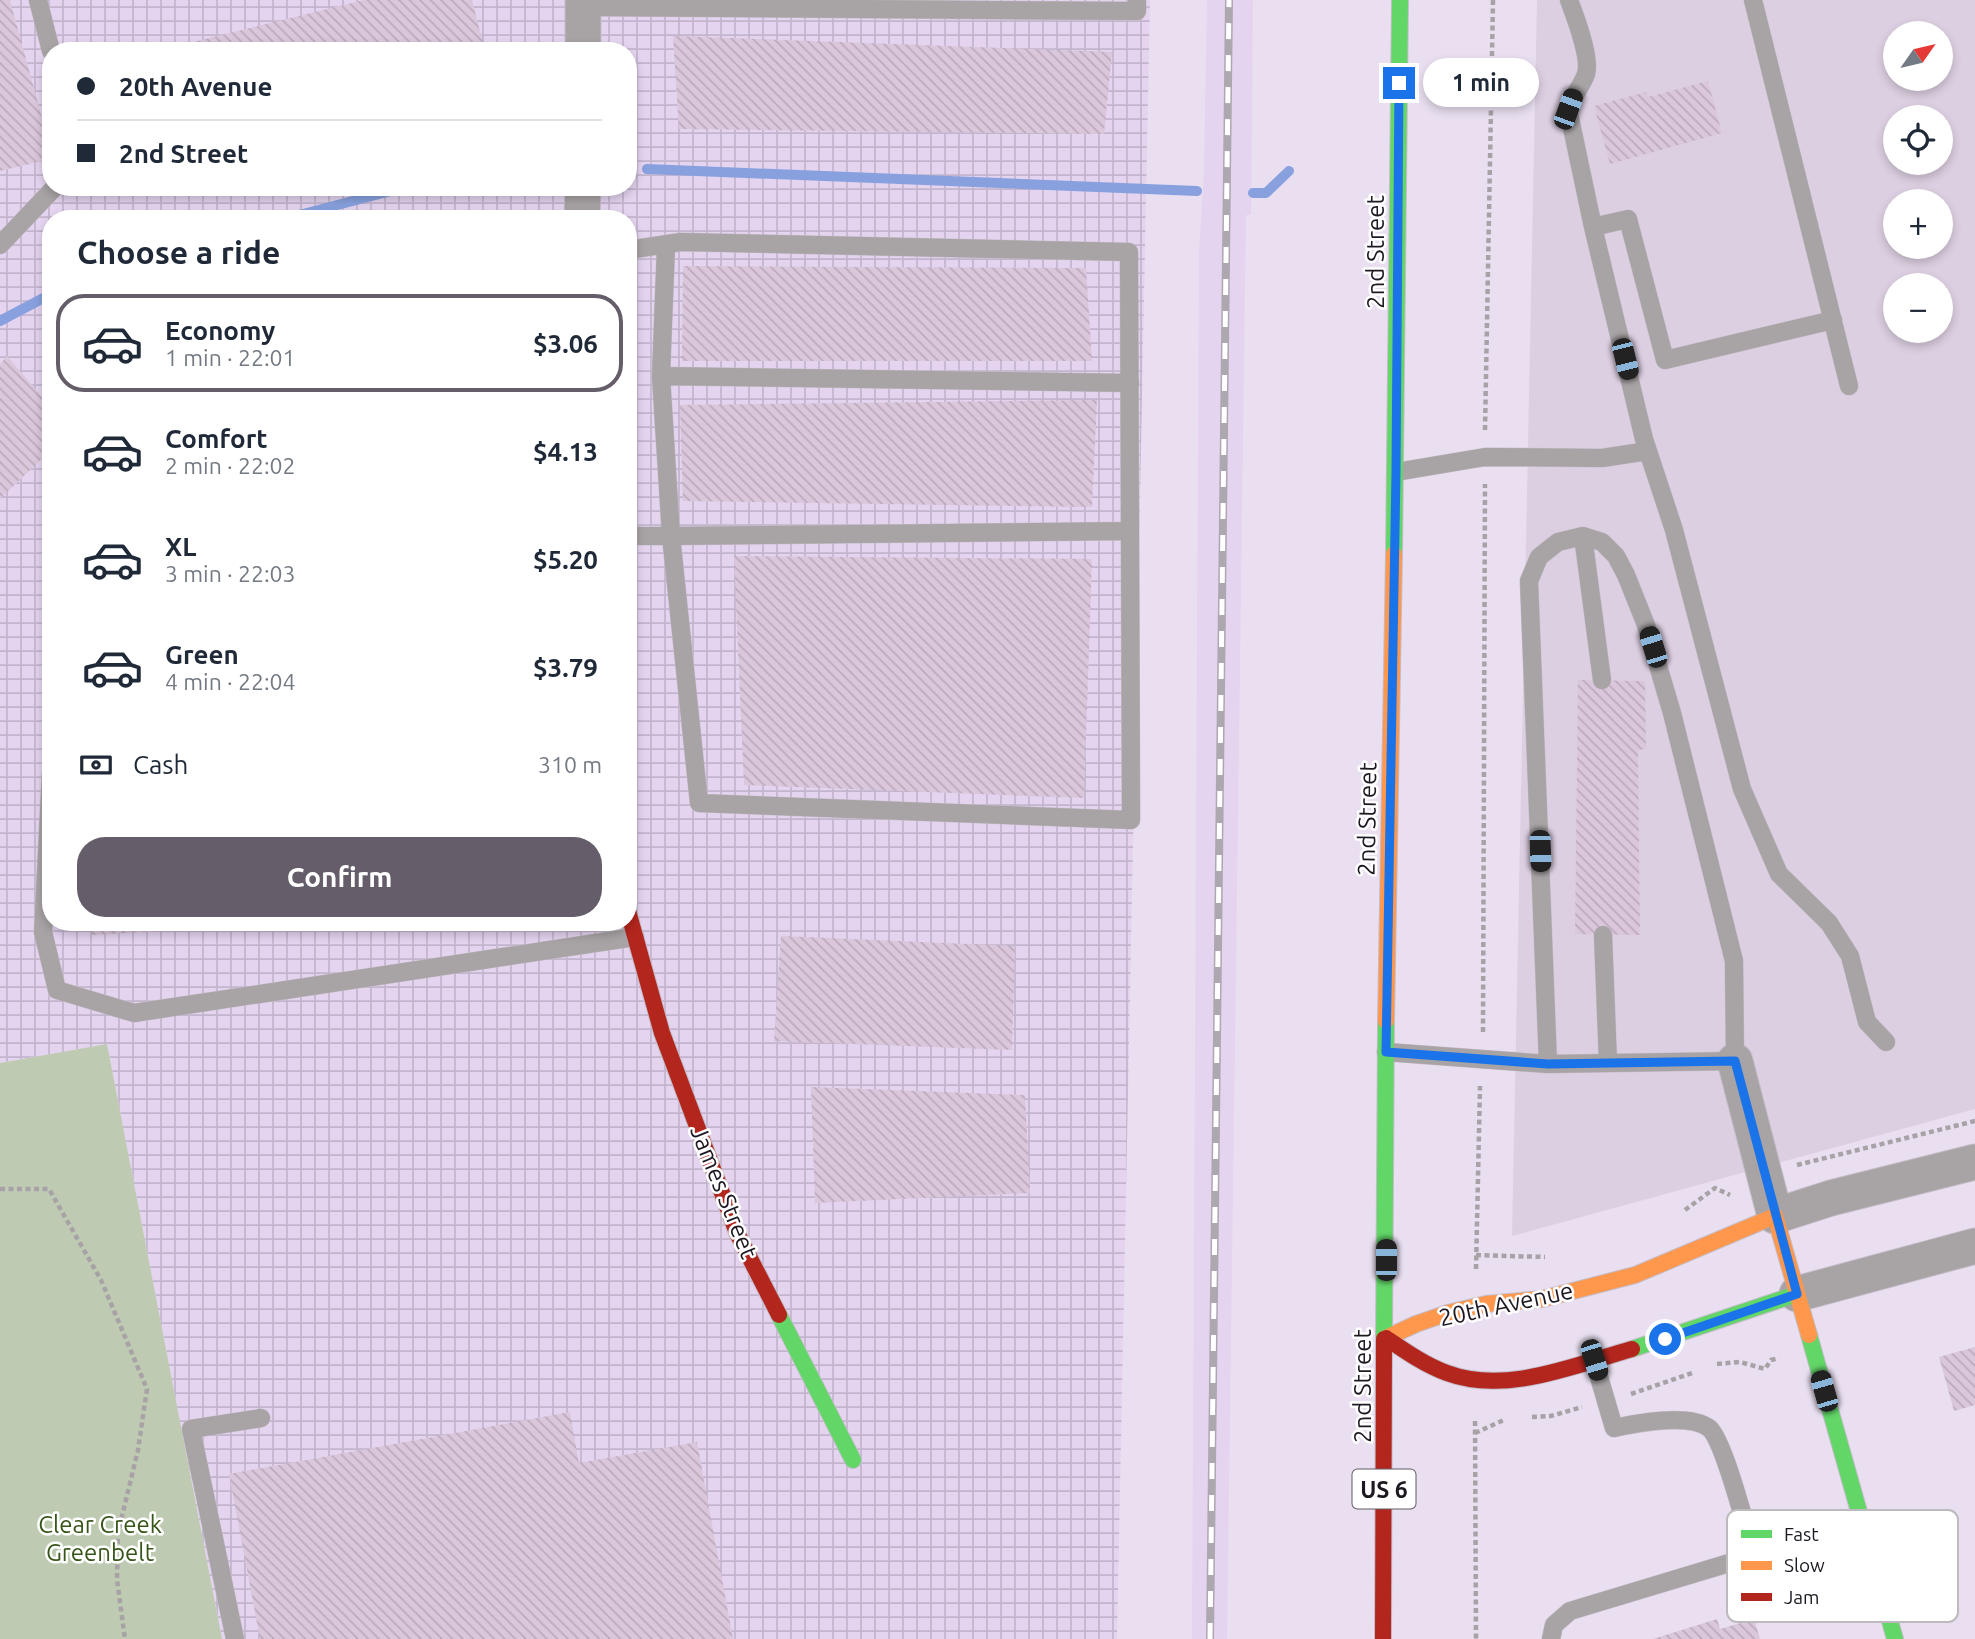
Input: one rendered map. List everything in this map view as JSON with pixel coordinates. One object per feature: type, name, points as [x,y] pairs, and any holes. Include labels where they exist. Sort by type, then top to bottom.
[{"type":"street","name":"2nd Street","points":[[1383,1639],[1386,1052],[1396,472],[1400,0]]},
{"type":"street","points":[[583,3],[583,42]]},
{"type":"street","name":"James Street","points":[[633,931],[662,1033],[737,1233],[853,1460]]},
{"type":"street","points":[[1735,1061],[1775,1216],[1858,1510]]},
{"type":"street","name":"20th Avenue","points":[[1386,1338],[1416,1324],[1486,1304],[1542,1299],[1635,1275],[1775,1216],[1831,1198],[1975,1162]]},
{"type":"street","name":"20th Avenue","points":[[1386,1338],[1418,1359],[1457,1376],[1497,1380],[1560,1370],[1665,1339],[1797,1294],[1975,1246]]},
{"type":"street","points":[[1890,1622],[1895,1639]]},
{"type":"lane","points":[[38,0],[49,42]]},
{"type":"lane","points":[[583,3],[1137,11],[1137,0]]},
{"type":"lane","points":[[1569,0],[1581,36],[1587,74],[1568,109],[1593,227],[1648,451],[1674,530],[1742,789],[1779,874],[1829,923],[1850,956],[1867,1022],[1886,1042]]},
{"type":"lane","points":[[1753,0],[1849,386]]},
{"type":"lane","points":[[0,245],[46,196]]},
{"type":"lane","points":[[1593,227],[1628,219],[1665,360],[1833,320]]},
{"type":"lane","points":[[637,249],[666,245],[695,243],[1129,252],[1131,821],[699,803],[671,536],[661,376],[666,245]]},
{"type":"lane","points":[[661,376],[1130,383]]},
{"type":"lane","points":[[1396,472],[1485,457],[1602,458],[1648,451]]},
{"type":"lane","points":[[637,536],[1130,531]]},
{"type":"lane","points":[[1386,1052],[1548,1064],[1735,1061],[1734,961],[1672,713],[1646,625],[1626,575],[1616,556],[1602,542],[1583,536],[1558,542],[1539,557],[1529,580],[1548,1064]]},
{"type":"lane","points":[[1583,536],[1602,680]]},
{"type":"lane","points":[[43,931],[57,990],[134,1013],[635,937]]},
{"type":"lane","points":[[1603,934],[1608,1063]]},
{"type":"lane","points":[[1594,1360],[1614,1428],[1640,1422],[1693,1421],[1710,1429],[1723,1454],[1740,1510]]},
{"type":"lane","points":[[235,1639],[191,1429],[261,1418]]},
{"type":"lane","points":[[1551,1639],[1554,1625],[1570,1611],[1727,1563]]},
{"type":"path","points":[[1476,1272],[1482,1059],[1485,457],[1493,0]]},
{"type":"path","points":[[1788,1168],[1975,1121]]},
{"type":"path","points":[[1683,1212],[1715,1188],[1724,1192]]},
{"type":"path","points":[[0,1189],[50,1189],[101,1280],[147,1389],[138,1450],[118,1533],[117,1580],[125,1639]]},
{"type":"path","points":[[1476,1255],[1509,1257]]},
{"type":"path","points":[[1708,1367],[1741,1362],[1765,1369],[1771,1360]]},
{"type":"path","points":[[1475,1433],[1497,1422],[1513,1418]]},
{"type":"path","points":[[1475,1421],[1476,1639]]},
{"type":"shaded area","points":[[0,0],[1150,0],[1117,1639],[222,1639],[107,1044],[0,1063]]},
{"type":"shaded area","points":[[1207,0],[1253,0],[1251,215],[1246,215],[1227,1639],[1192,1639],[1199,252],[1204,171]]},
{"type":"shaded area","points":[[1537,0],[1975,0],[1975,1109],[1512,1236]]},
{"type":"green space","name":"Clear Creek Greenbelt","points":[[107,1044],[222,1639],[0,1639],[0,1063]]},
{"type":"building","points":[[0,0],[10,0],[42,118],[42,161],[0,171]]},
{"type":"building","points":[[364,0],[472,0],[483,42],[193,42]]},
{"type":"building","points":[[673,36],[1112,52],[1104,134],[679,129]]},
{"type":"building","points":[[1708,81],[1722,133],[1610,164],[1594,106],[1646,92],[1648,97]]},
{"type":"building","points":[[683,266],[1086,268],[1092,361],[682,361]]},
{"type":"building","points":[[7,356],[42,397],[42,459],[0,499],[0,364]]},
{"type":"building","points":[[1097,400],[1092,507],[683,501],[680,405]]},
{"type":"building","points":[[734,556],[1092,559],[1084,798],[744,785]]},
{"type":"building","points":[[1578,680],[1645,681],[1646,749],[1638,750],[1640,935],[1575,934]]},
{"type":"building","points":[[91,931],[163,931],[92,935]]},
{"type":"building","points":[[781,936],[1015,946],[1012,1050],[774,1041]]},
{"type":"building","points":[[811,1087],[1025,1095],[1030,1193],[815,1203]]},
{"type":"building","points":[[1975,1347],[1975,1405],[1954,1411],[1939,1357]]},
{"type":"building","points":[[570,1412],[579,1463],[697,1442],[733,1639],[260,1639],[229,1474]]},
{"type":"building","points":[[1717,1619],[1720,1629],[1744,1622],[1755,1622],[1760,1639],[1653,1639]]},
{"type":"waterway","points":[[647,169],[1197,191]]},
{"type":"waterway","points":[[1253,193],[1266,193],[1289,171]]},
{"type":"waterway","points":[[318,210],[372,196]]},
{"type":"waterway","points":[[0,321],[42,299]]},
{"type":"railway","points":[[1210,1639],[1229,0]]},
{"type":"traffic: fast","points":[[1394,554],[1400,0]]},
{"type":"traffic: fast","points":[[1384,1339],[1386,1021]]},
{"type":"traffic: fast","points":[[1632,1349],[1797,1294]]},
{"type":"traffic: fast","points":[[779,1315],[853,1460]]},
{"type":"traffic: fast","points":[[1809,1335],[1859,1510]]},
{"type":"traffic: fast","points":[[1890,1622],[1895,1639]]},
{"type":"traffic: slow","points":[[1386,1021],[1394,554]]},
{"type":"traffic: slow","points":[[1386,1338],[1448,1313],[1486,1304],[1542,1299],[1635,1275],[1775,1216],[1809,1335]]},
{"type":"traffic: jam","points":[[634,931],[662,1033],[737,1233],[779,1315]]},
{"type":"traffic: jam","points":[[1386,1338],[1439,1370],[1470,1379],[1493,1381],[1540,1375],[1632,1349]]},
{"type":"traffic: jam","points":[[1383,1639],[1384,1339]]},
{"type":"route","points":[[1399,83],[1396,472],[1386,1052],[1548,1064],[1735,1061],[1797,1294],[1665,1339]]}]
